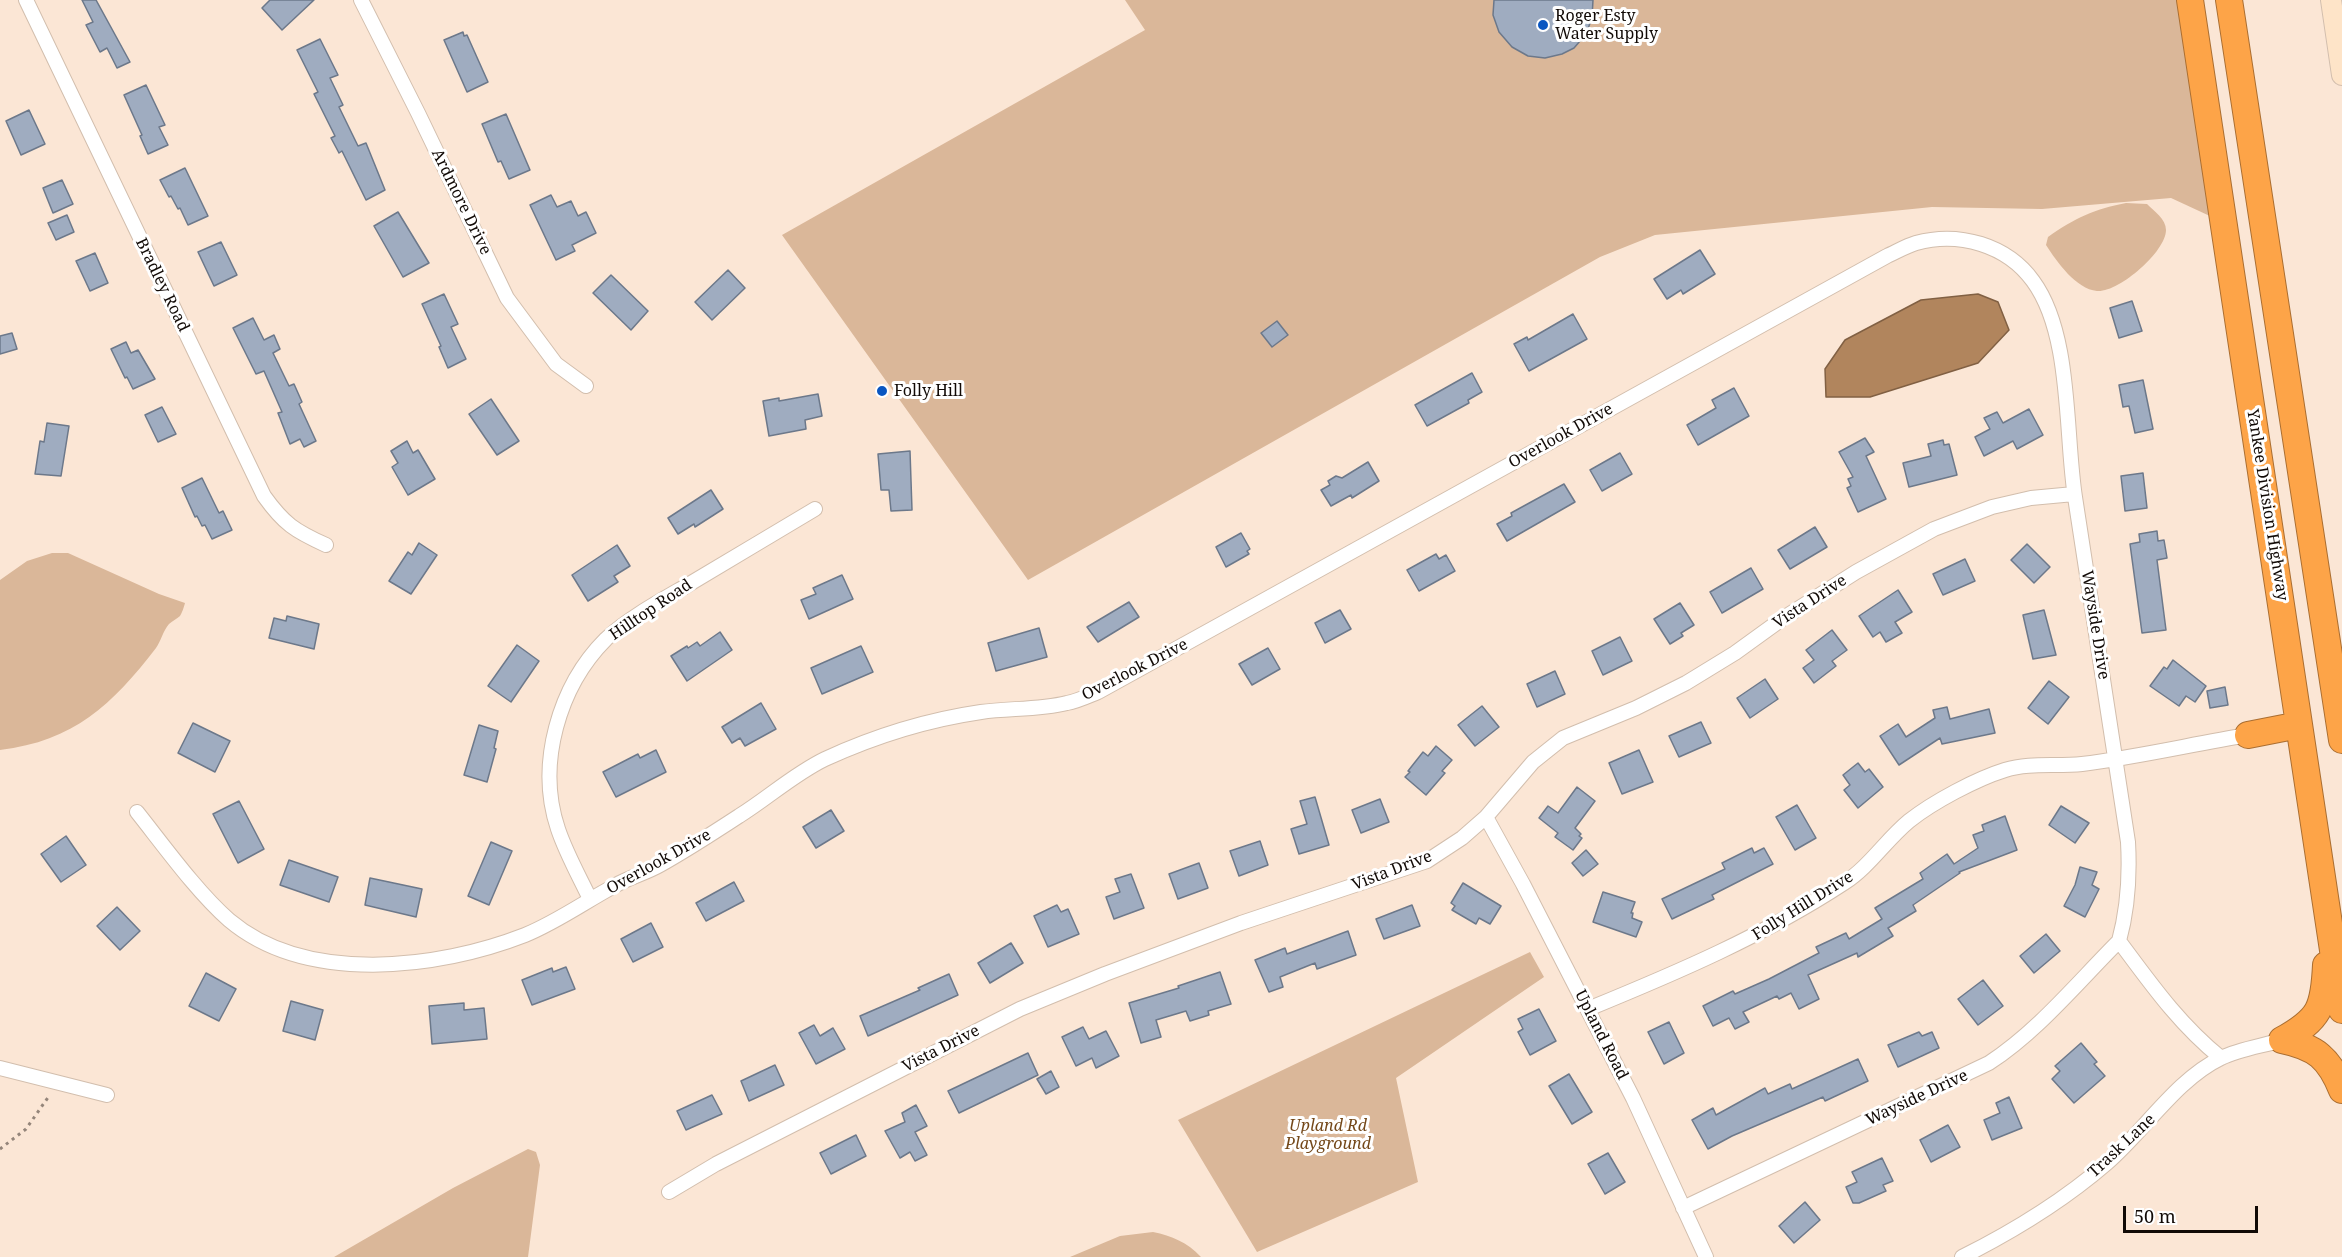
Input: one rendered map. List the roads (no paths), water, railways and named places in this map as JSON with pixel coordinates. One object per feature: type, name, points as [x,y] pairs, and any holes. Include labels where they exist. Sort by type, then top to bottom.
[{"type":"highway","name":"Yankee Division Highway","points":[[2190,0],[2342,1010]]},
{"type":"highway","points":[[2229,0],[2342,740]]},
{"type":"highway","points":[[2248,735],[2299,725]]},
{"type":"highway","points":[[2282,1040],[2302,1029],[2314,1017],[2322,1004],[2325,989],[2327,911]]},
{"type":"highway","points":[[2282,1040],[2316,1051],[2328,1062],[2342,1090]]},
{"type":"main road","points":[[2331,0],[2342,75]]},
{"type":"street","name":"Bradley Road","points":[[26,0],[264,496],[279,518],[298,532],[326,545]]},
{"type":"street","name":"Ardmore Drive","points":[[361,0],[507,298],[556,364],[586,386]]},
{"type":"street","name":"Overlook Drive","points":[[137,812],[204,893],[229,919],[248,933],[285,950],[322,960],[389,965],[420,963],[457,956],[527,934],[559,919],[590,899],[660,865],[742,814],[818,762],[854,746],[922,723],[982,712],[1067,703],[1098,692],[1887,256],[1917,243],[1944,240],[1982,242],[2008,256],[2033,280],[2050,309]]},
{"type":"street","name":"Wayside Drive","points":[[1683,1208],[1989,1063],[2009,1050],[2029,1032],[2119,941],[2125,920],[2130,873],[2128,842],[2074,494],[2060,355],[2050,309]]},
{"type":"street","name":"Vista Drive","points":[[669,1192],[716,1164],[1020,1009],[1105,974],[1241,924],[1427,861],[1462,838],[1486,817],[1533,762],[1563,738],[1636,708],[1686,682],[1735,653],[1782,619],[1856,572],[1934,529],[1992,507],[2031,498],[2074,494]]},
{"type":"street","name":"Hilltop Road","points":[[590,899],[557,828],[552,802],[552,744],[570,687],[586,663],[608,638],[665,598],[814,509]]},
{"type":"street","name":"Folly Hill Drive","points":[[1587,1009],[1660,980],[1747,940],[1808,906],[1846,882],[1908,822],[1961,790],[2006,770],[2029,766],[2081,764],[2248,735]]},
{"type":"street","name":"Upland Road","points":[[1486,817],[1633,1098],[1706,1257]]},
{"type":"street","points":[[2119,941],[2174,1013],[2195,1037],[2221,1058]]},
{"type":"street","name":"Trask Lane","points":[[1962,1257],[2022,1224],[2078,1187],[2138,1135],[2189,1079],[2221,1058],[2282,1040]]},
{"type":"street","points":[[0,1068],[107,1095]]},
{"type":"place","name":"Roger Esty Water Supply","points":[[1543,25]]},
{"type":"place","name":"Folly Hill","points":[[882,391]]},
{"type":"park label","name":"Upland Rd Playground","points":[[1328,1135]]}]
